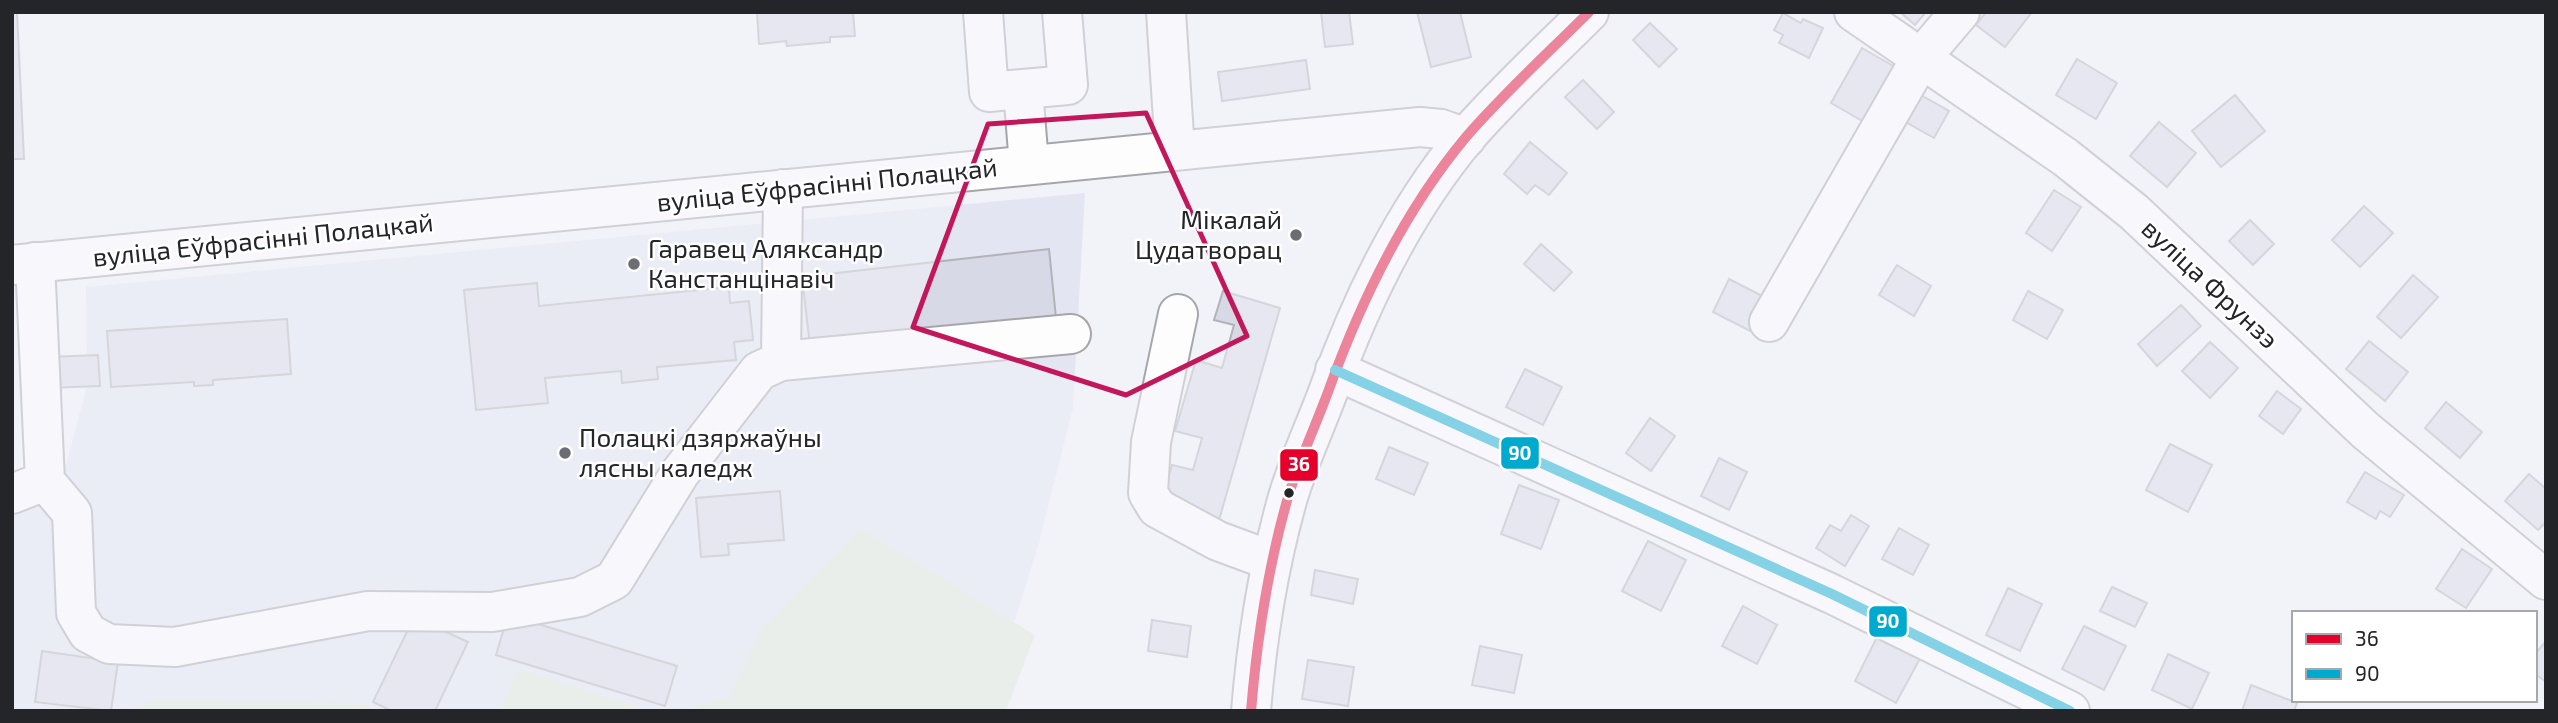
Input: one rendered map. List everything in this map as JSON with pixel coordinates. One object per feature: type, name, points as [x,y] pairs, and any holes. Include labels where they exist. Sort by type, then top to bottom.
[{"type":"street","points":[[983,12],[989,92],[1068,85],[1062,12]]},
{"type":"street","points":[[1166,12],[1175,151]]},
{"type":"street","points":[[1251,711],[1256,648],[1272,561],[1289,495],[1335,370],[1373,283],[1423,196],[1466,138],[1522,77],[1589,12]]},
{"type":"street","name":"вуліца Фрунзэ","points":[[1854,12],[2065,157],[2134,212],[2365,430],[2546,580]]},
{"type":"street","points":[[1769,322],[1921,58],[1960,12]]},
{"type":"street","points":[[1023,89],[1029,165]]},
{"type":"street","name":"вуліца Еўфрасінні Полацкай","points":[[24,263],[1420,127],[1441,129],[1466,138]]},
{"type":"street","points":[[781,361],[783,189]]},
{"type":"street","points":[[24,263],[29,487],[72,513],[76,613],[88,633],[109,644],[175,648],[368,611],[492,612],[580,597],[614,580],[680,473],[760,372],[781,361],[1071,334]]},
{"type":"street","points":[[1178,314],[1151,442],[1148,493],[1157,508],[1218,541],[1272,561]]},
{"type":"street","points":[[1335,370],[1832,594],[2070,711]]},
{"type":"highlighted area","points":[[1146,113],[1247,336],[1126,395],[913,327],[988,124]]},
{"type":"shaded area","name":"Полацкі дзяржаўны лясны каледж","points":[[1085,193],[1073,408],[1039,543],[987,711],[12,711],[12,504],[57,498],[87,386],[86,287]]},
{"type":"green space","points":[[861,528],[1035,635],[1006,711],[679,711],[728,697],[762,628]]},
{"type":"green space","points":[[517,668],[650,711],[500,711]]},
{"type":"green space","points":[[152,699],[361,703],[377,711],[131,711]]},
{"type":"building","points":[[12,12],[17,12],[24,159],[12,159]]},
{"type":"building","points":[[757,12],[853,12],[855,36],[830,37],[830,42],[787,46],[786,41],[759,44]]},
{"type":"building","points":[[1321,12],[1349,12],[1353,44],[1325,47]]},
{"type":"building","points":[[1417,12],[1460,12],[1471,57],[1431,67]]},
{"type":"building","points":[[1900,12],[1926,12],[1915,25]]},
{"type":"building","points":[[1986,12],[2032,12],[2005,47],[1976,25]]},
{"type":"building","points":[[1783,13],[1801,23],[1803,19],[1823,28],[1809,58],[1779,43],[1783,35],[1774,30]]},
{"type":"building","points":[[1650,23],[1677,49],[1659,67],[1633,40]]},
{"type":"building","points":[[1862,48],[1902,71],[1871,126],[1831,103]]},
{"type":"building","points":[[2077,59],[2117,83],[2096,119],[2056,95]]},
{"type":"building","points":[[1306,60],[1310,89],[1222,101],[1218,72]]},
{"type":"building","points":[[1583,80],[1614,112],[1597,129],[1565,97]]},
{"type":"building","points":[[1919,94],[1949,111],[1934,138],[1904,121]]},
{"type":"building","points":[[2235,95],[2265,131],[2221,167],[2192,131]]},
{"type":"building","points":[[2159,122],[2196,153],[2167,187],[2130,156]]},
{"type":"building","points":[[1530,142],[1567,173],[1549,195],[1535,185],[1527,194],[1504,174]]},
{"type":"building","points":[[2054,190],[2081,207],[2052,251],[2026,233]]},
{"type":"building","points":[[2364,206],[2393,233],[2360,267],[2332,240]]},
{"type":"building","points":[[2250,220],[2274,244],[2253,265],[2229,241]]},
{"type":"building","points":[[1541,244],[1572,272],[1554,291],[1524,264]]},
{"type":"building","points":[[1049,249],[1056,318],[810,346],[802,277]]},
{"type":"building","points":[[1897,265],[1931,286],[1914,316],[1879,295]]},
{"type":"building","points":[[2413,275],[2438,297],[2401,338],[2377,317]]},
{"type":"building","points":[[1729,279],[1768,299],[1752,332],[1713,312]]},
{"type":"building","points":[[537,283],[539,306],[729,287],[730,303],[749,301],[753,340],[734,342],[736,360],[657,367],[658,379],[622,383],[621,371],[545,378],[548,403],[476,410],[464,290]]},
{"type":"building","points":[[1223,291],[1280,308],[1219,520],[1161,503],[1172,465],[1193,470],[1202,438],[1175,431],[1196,360],[1222,368],[1234,325],[1214,320]]},
{"type":"building","points":[[2028,291],[2063,310],[2047,339],[2013,320]]},
{"type":"building","points":[[2181,305],[2201,326],[2157,366],[2138,344]]},
{"type":"building","points":[[287,319],[291,374],[213,380],[213,385],[194,386],[194,382],[111,387],[107,331]]},
{"type":"building","points":[[2369,341],[2408,372],[2385,401],[2346,369]]},
{"type":"building","points":[[2210,342],[2238,368],[2210,398],[2182,371]]},
{"type":"building","points":[[98,355],[100,386],[48,388],[47,357]]},
{"type":"building","points":[[1525,369],[1562,387],[1543,425],[1506,407]]},
{"type":"building","points":[[2277,391],[2301,409],[2283,434],[2259,416]]},
{"type":"building","points":[[2446,402],[2482,432],[2460,458],[2425,428]]},
{"type":"building","points":[[1650,418],[1675,436],[1651,471],[1626,453]]},
{"type":"building","points":[[2170,444],[2212,465],[2188,512],[2146,490]]},
{"type":"building","points":[[1389,447],[1428,463],[1414,495],[1376,479]]},
{"type":"building","points":[[1719,458],[1747,472],[1729,510],[1701,496]]},
{"type":"building","points":[[2365,472],[2404,495],[2390,517],[2380,511],[2376,519],[2347,502]]},
{"type":"building","points":[[2529,474],[2546,489],[2546,522],[2538,530],[2505,501]]},
{"type":"building","points":[[1519,485],[1559,500],[1541,549],[1501,534]]},
{"type":"building","points":[[780,491],[784,540],[728,544],[729,555],[701,557],[696,498]]},
{"type":"building","points":[[1851,515],[1869,526],[1845,566],[1816,548],[1830,525],[1841,531]]},
{"type":"building","points":[[1899,528],[1929,545],[1913,575],[1882,559]]},
{"type":"building","points":[[1648,541],[1686,560],[1661,611],[1622,591]]},
{"type":"building","points":[[2462,549],[2492,569],[2466,608],[2436,589]]},
{"type":"building","points":[[1315,570],[1358,579],[1353,604],[1311,595]]},
{"type":"building","points":[[2112,587],[2147,603],[2135,627],[2100,611]]},
{"type":"building","points":[[2008,588],[2042,604],[2020,651],[1986,635]]},
{"type":"building","points":[[1743,606],[1777,625],[1757,664],[1722,646]]},
{"type":"building","points":[[508,615],[677,666],[665,706],[496,655]]},
{"type":"building","points":[[414,617],[468,642],[435,711],[392,711],[373,702]]},
{"type":"building","points":[[1152,620],[1191,626],[1187,657],[1148,651]]},
{"type":"building","points":[[2084,626],[2126,646],[2104,690],[2062,669]]},
{"type":"building","points":[[1880,631],[1923,653],[1896,703],[1855,681]]},
{"type":"building","points":[[2546,641],[2546,682],[2537,675],[2537,652]]},
{"type":"building","points":[[1480,646],[1522,655],[1514,693],[1472,685]]},
{"type":"building","points":[[42,651],[118,662],[111,711],[35,702]]},
{"type":"building","points":[[2168,654],[2209,673],[2192,709],[2152,690]]},
{"type":"building","points":[[1308,660],[1354,667],[1348,706],[1302,699]]},
{"type":"building","points":[[2251,685],[2297,703],[2294,711],[2242,711]]},
{"type":"transit line","name":"36","points":[[1251,711],[1264,603],[1288,497],[1369,292],[1423,196],[1466,137],[1589,12]]},
{"type":"transit line","name":"90","points":[[1335,370],[1832,594],[2070,711]]},
{"type":"place","name":"Мікалай Цудатворац","points":[[1296,235]]},
{"type":"place","name":"Гаравец Аляксандр Канстанцінавіч","points":[[634,264]]},
{"type":"place","name":"Полацкі дзяржаўны лясны каледж","points":[[565,453]]}]
